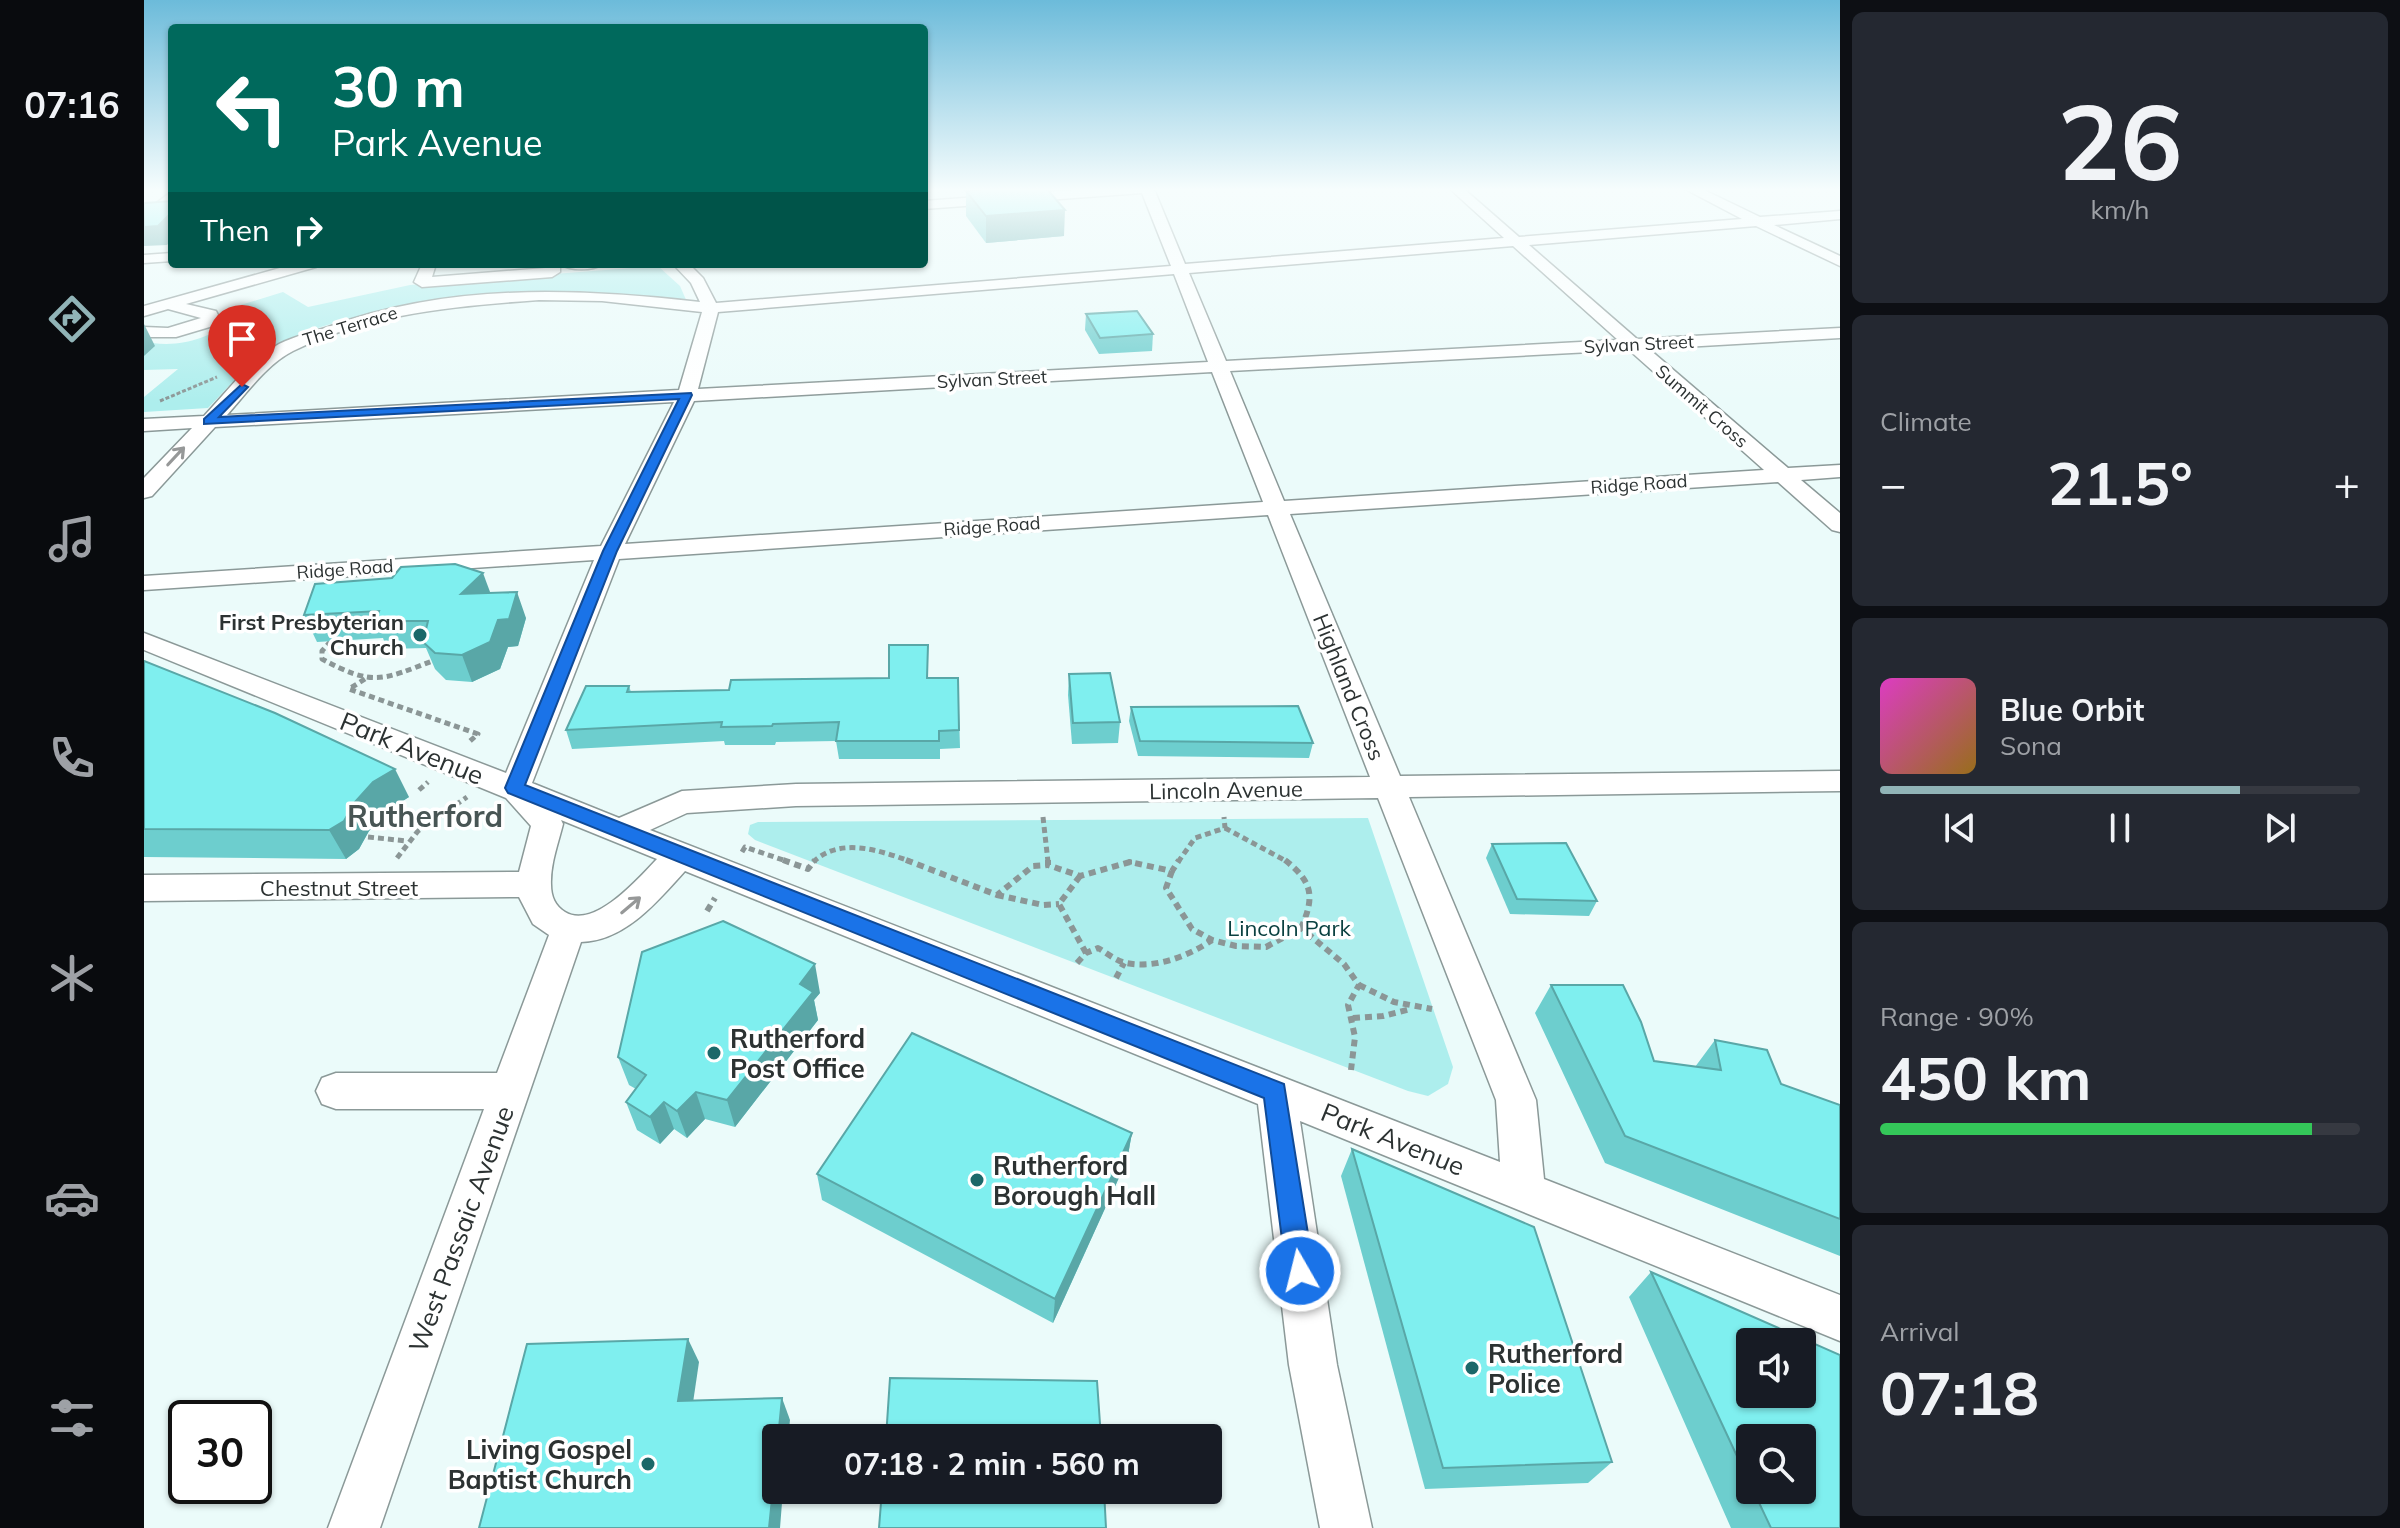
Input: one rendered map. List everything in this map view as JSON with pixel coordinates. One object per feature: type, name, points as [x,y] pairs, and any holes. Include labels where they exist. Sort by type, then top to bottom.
[{"type":"street","name":"Highland Cross","points":[[1176,260],[1516,1100],[1524,1192]]},
{"type":"street","name":"The Terrace","points":[[144,491],[257,371],[285,348],[368,318],[404,309],[444,302],[539,295],[602,296],[711,308],[1296,260]]},
{"type":"street","name":"Summit Cross","points":[[1535,260],[1840,525]]},
{"type":"street","points":[[144,311],[296,268]]},
{"type":"street","points":[[427,268],[422,282],[487,271],[552,272],[552,268]]},
{"type":"street","points":[[679,856],[633,905],[617,916],[599,925],[568,930],[549,919],[537,903],[534,884],[547,824],[503,784],[610,551],[687,395],[711,308],[698,281],[684,268]]},
{"type":"street","points":[[144,332],[161,335],[182,331],[207,322],[210,315],[165,304]]},
{"type":"street","name":"Sylvan Street","points":[[144,425],[1840,333]]},
{"type":"street","name":"Ridge Road","points":[[144,583],[1840,471]]},
{"type":"street","name":"Park Avenue","points":[[144,641],[1840,1318]]},
{"type":"street","name":"Lincoln Avenue","points":[[619,831],[682,802],[796,795],[1840,781]]},
{"type":"street","name":"Chestnut Street","points":[[144,888],[385,888],[534,884]]},
{"type":"street","name":"West Passaic Avenue","points":[[354,1528],[568,930]]},
{"type":"street","points":[[336,1091],[511,1091]]},
{"type":"street","points":[[1276,1092],[1313,1365],[1346,1528]]},
{"type":"path","points":[[152,404],[225,374]]},
{"type":"path","points":[[331,641],[322,651],[322,659],[369,681],[399,675],[437,660]]},
{"type":"path","points":[[385,888],[401,848],[422,827],[503,784]]},
{"type":"path","points":[[1043,817],[1048,865]]},
{"type":"path","points":[[1224,817],[1225,828]]},
{"type":"path","points":[[1225,828],[1273,850],[1303,878],[1311,893],[1311,904],[1301,928],[1266,947],[1236,946],[1212,940],[1192,929],[1178,912],[1166,888],[1172,871],[1195,838],[1225,828]]},
{"type":"path","points":[[368,837],[408,841]]},
{"type":"path","points":[[707,911],[745,847],[808,869],[816,859],[833,851],[871,847],[997,895],[1043,905],[1059,904],[1080,876]]},
{"type":"path","points":[[997,895],[1033,866],[1048,865],[1080,876],[1130,862],[1172,871]]},
{"type":"path","points":[[1059,904],[1063,919],[1086,953]]},
{"type":"path","points":[[1301,928],[1344,964],[1359,985],[1387,1001],[1412,1008],[1432,1009]]},
{"type":"path","points":[[1077,963],[1086,953],[1098,948],[1124,963],[1169,961],[1199,951],[1212,940]]},
{"type":"path","points":[[1116,978],[1124,963]]},
{"type":"path","points":[[1351,1070],[1356,1044],[1348,1005],[1359,985]]},
{"type":"path","points":[[1353,1018],[1383,1016],[1412,1008]]},
{"type":"green space","points":[[660,268],[680,286],[687,302],[620,294],[554,293],[455,301],[363,316],[324,326],[270,350],[245,369],[208,408],[144,412],[144,397],[178,369],[144,370],[144,354],[152,343],[175,344],[204,337],[235,323],[228,309],[283,292],[308,307],[410,285]]},
{"type":"green space","name":"Lincoln Park","points":[[1368,818],[1453,1067],[1448,1084],[1428,1096],[1408,1091],[755,840],[748,834],[750,825],[758,822]]},
{"type":"building","points":[[1137,311],[1153,334],[1100,338],[1086,314]]},
{"type":"building","points":[[455,564],[483,573],[461,594],[517,592],[509,619],[498,620],[490,642],[462,655],[435,653],[423,642],[428,621],[375,621],[379,611],[304,615],[315,584],[392,578],[401,567]]},
{"type":"building","points":[[889,645],[928,645],[927,678],[958,678],[959,730],[939,731],[939,741],[836,741],[839,722],[721,727],[722,722],[566,730],[586,686],[629,686],[627,692],[729,690],[731,680],[889,678]]},
{"type":"building","points":[[144,661],[275,713],[395,769],[373,782],[354,803],[344,821],[329,830],[144,829]]},
{"type":"building","points":[[1110,673],[1120,722],[1073,723],[1069,674]]},
{"type":"building","points":[[1298,706],[1313,743],[1140,741],[1131,707]]},
{"type":"building","points":[[1566,843],[1597,901],[1517,899],[1492,844]]},
{"type":"building","name":"Rutherford Post Office","points":[[723,921],[815,964],[800,984],[813,992],[727,1100],[696,1092],[677,1111],[664,1102],[650,1117],[626,1102],[646,1075],[618,1057],[642,952]]},
{"type":"building","points":[[1551,985],[1623,985],[1641,1022],[1654,1061],[1721,1070],[1715,1040],[1767,1050],[1781,1084],[1840,1105],[1840,1219],[1625,1136]]},
{"type":"building","name":"Rutherford Borough Hall","points":[[912,1033],[1132,1133],[1055,1299],[817,1174]]},
{"type":"building","name":"Rutherford Police","points":[[1352,1149],[1534,1227],[1612,1462],[1443,1468]]},
{"type":"building","points":[[1651,1272],[1779,1328],[1736,1328],[1736,1408],[1816,1408],[1816,1344],[1840,1355],[1840,1528],[1771,1528],[1760,1504],[1816,1504],[1816,1424],[1736,1424],[1736,1454]]},
{"type":"building","name":"Living Gospel Baptist Church","points":[[688,1339],[678,1401],[782,1398],[779,1424],[762,1424],[762,1504],[771,1504],[769,1528],[479,1528],[527,1344]]},
{"type":"building","points":[[890,1378],[1097,1381],[1100,1424],[887,1424]]},
{"type":"building","points":[[881,1504],[1105,1504],[1106,1528],[879,1528]]},
{"type":"place","name":"First Presbyterian Church","points":[[420,635]]},
{"type":"place","name":"Rutherford Post Office","points":[[714,1053]]},
{"type":"place","name":"Rutherford Borough Hall","points":[[977,1180]]},
{"type":"place","name":"Rutherford Police","points":[[1472,1368]]},
{"type":"place","name":"Living Gospel Baptist Church","points":[[648,1464]]},
{"type":"district","name":"Rutherford","points":[[425,816]]},
{"type":"route","points":[[242,387],[208,421],[687,395],[610,551],[515,788],[1276,1092],[1300,1271]]}]
